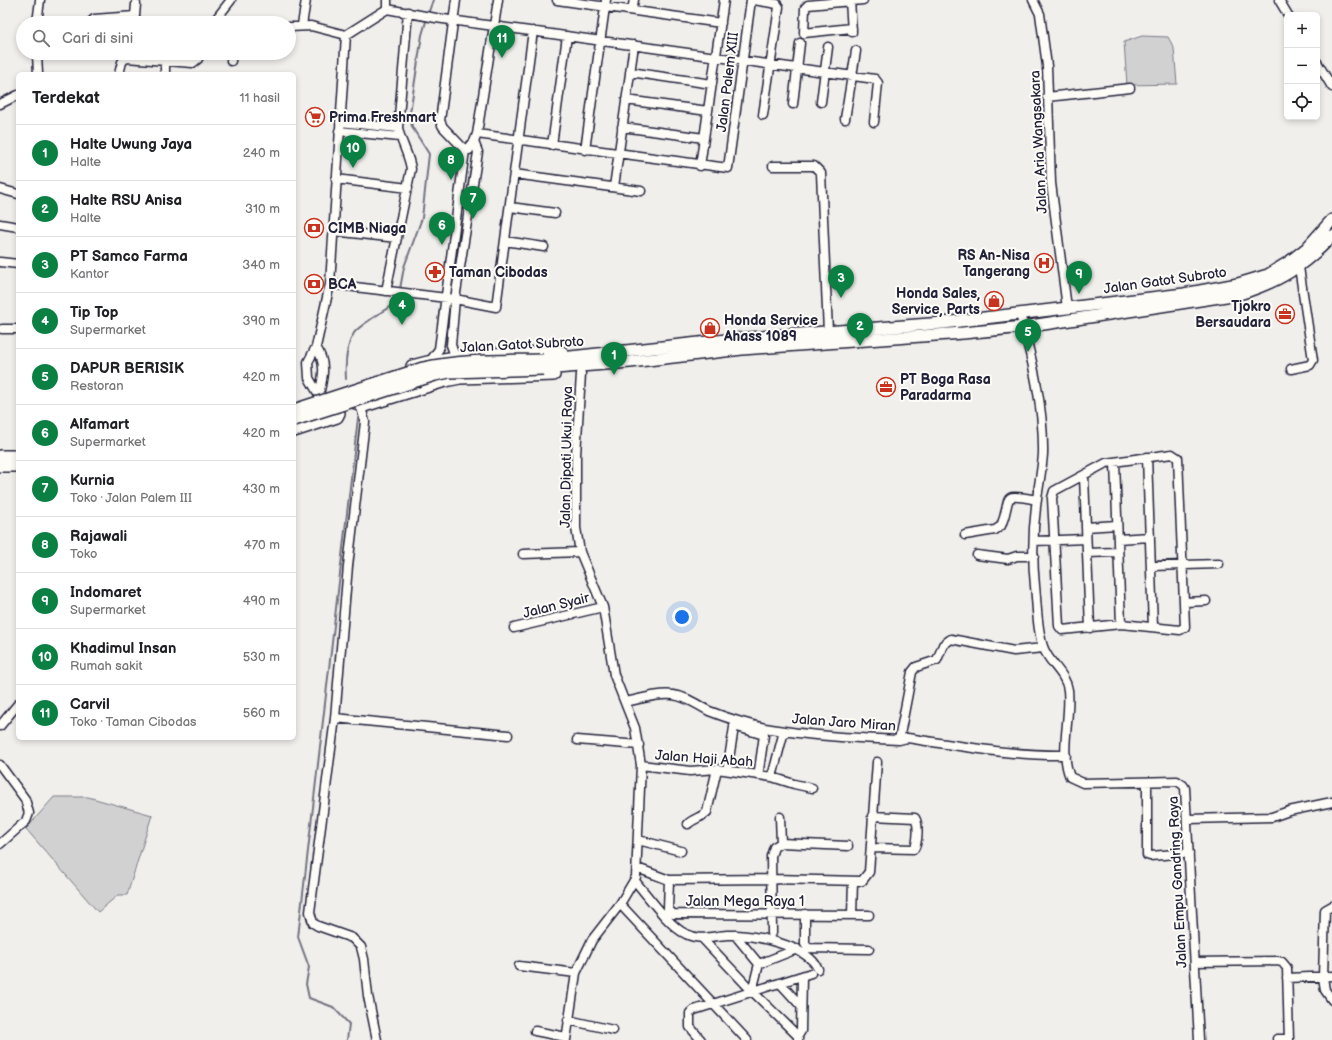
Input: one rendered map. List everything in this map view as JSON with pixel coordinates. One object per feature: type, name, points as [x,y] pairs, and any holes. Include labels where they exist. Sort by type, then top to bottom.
[{"type":"highway","name":"Jalan Gatot Subroto","points":[[296,419],[435,375],[543,364],[963,333],[1024,327],[1239,289],[1268,275],[1289,262],[1307,248],[1332,220]]},
{"type":"highway","name":"Jalan Gatot Subroto","points":[[602,360],[728,340],[943,323],[1263,286],[1299,267],[1332,236]]},
{"type":"highway","points":[[296,405],[319,396],[431,360],[455,356],[579,352],[602,360]]},
{"type":"highway","points":[[361,407],[445,381],[460,378],[581,374],[602,360]]},
{"type":"highway","name":"Jalan Gatot Subroto","points":[[296,409],[423,368],[441,364],[480,361],[543,364]]},
{"type":"highway","points":[[351,400],[350,393],[359,384]]},
{"type":"highway","points":[[296,430],[337,417],[339,413],[337,405]]},
{"type":"highway","points":[[0,456],[16,456]]},
{"type":"highway","points":[[0,466],[16,466]]},
{"type":"street","points":[[38,16],[40,0]]},
{"type":"street","points":[[218,16],[231,0]]},
{"type":"street","points":[[302,25],[306,0]]},
{"type":"street","points":[[387,0],[387,9]]},
{"type":"street","points":[[456,0],[440,121],[443,127],[465,150],[478,152]]},
{"type":"street","points":[[455,356],[451,346],[455,299],[478,152],[475,138],[495,26],[498,0]]},
{"type":"street","points":[[557,0],[606,3],[632,10],[721,23]]},
{"type":"street","points":[[632,10],[634,0]]},
{"type":"street","points":[[475,138],[518,140],[700,166],[724,0]]},
{"type":"street","points":[[753,0],[777,4],[779,7],[763,115]]},
{"type":"street","name":"Jalan Palem XIII","points":[[700,166],[728,168],[753,0]]},
{"type":"street","points":[[850,1],[852,30],[806,33],[803,30],[806,6],[850,1],[863,0]]},
{"type":"street","name":"Jalan Aria Wangsakara","points":[[1033,0],[1040,14],[1047,66],[1051,183],[1067,308]]},
{"type":"street","points":[[1279,0],[1286,12]]},
{"type":"street","points":[[585,150],[606,3]]},
{"type":"street","points":[[134,16],[136,4]]},
{"type":"street","points":[[296,26],[302,25],[346,35],[387,9],[436,18],[453,19],[851,76],[878,81],[874,122]]},
{"type":"street","points":[[389,291],[397,238],[411,169],[409,157],[400,138],[398,128],[408,12]]},
{"type":"street","points":[[330,284],[455,299],[496,307],[533,31]]},
{"type":"street","points":[[346,35],[330,284],[316,347],[308,362],[309,378],[319,396],[327,406],[337,405],[351,400],[361,407],[365,422],[348,566],[335,718],[310,912],[313,923],[352,938],[361,947],[368,996],[377,1040]]},
{"type":"street","points":[[552,145],[567,36]]},
{"type":"street","points":[[793,104],[800,43]]},
{"type":"street","points":[[614,187],[634,45]]},
{"type":"street","points":[[821,102],[828,47]]},
{"type":"street","points":[[845,119],[856,51]]},
{"type":"street","points":[[37,60],[38,72]]},
{"type":"street","points":[[120,72],[122,62],[124,60]]},
{"type":"street","points":[[165,72],[165,60],[193,62],[196,60]]},
{"type":"street","points":[[1320,67],[1332,87]]},
{"type":"street","points":[[630,72],[712,84]]},
{"type":"street","points":[[1047,97],[1130,88]]},
{"type":"street","points":[[0,104],[16,96]]},
{"type":"street","points":[[626,100],[708,111]]},
{"type":"street","points":[[340,122],[398,128]]},
{"type":"street","points":[[622,127],[704,138]]},
{"type":"street","points":[[339,131],[400,138]]},
{"type":"street","points":[[431,360],[439,349],[465,150],[475,138]]},
{"type":"street","points":[[773,166],[814,166],[821,172],[828,332]]},
{"type":"street","points":[[514,174],[641,191]]},
{"type":"street","points":[[336,178],[408,188]]},
{"type":"street","points":[[0,189],[16,193]]},
{"type":"street","points":[[510,207],[555,213]]},
{"type":"street","points":[[0,224],[16,227]]},
{"type":"street","points":[[333,230],[397,238]]},
{"type":"street","points":[[505,241],[544,246]]},
{"type":"street","points":[[0,262],[16,264]]},
{"type":"street","points":[[1291,369],[1310,365],[1314,360],[1299,267]]},
{"type":"street","name":"Jalan Empu Gandring Raya","points":[[1020,314],[1036,380],[1042,427],[1043,454],[1037,500],[1034,541],[1035,587],[1043,648],[1067,686],[1066,755],[1070,777],[1083,783],[1177,781],[1185,788],[1188,819],[1199,1040]]},
{"type":"street","points":[[2,330],[16,329]]},
{"type":"street","points":[[316,347],[323,358],[323,377],[319,396]]},
{"type":"street","name":"Jalan Dipati Ukui Raya","points":[[566,1039],[576,973],[592,940],[620,904],[634,881],[637,868],[641,765],[639,745],[635,728],[614,675],[603,607],[580,552],[576,528],[575,504],[578,411],[581,374]]},
{"type":"street","points":[[1172,454],[1178,458],[1186,625],[1180,630],[1121,624],[1090,628],[1060,629],[1054,541],[1053,494],[1056,489],[1084,476],[1106,463],[1146,457],[1172,454]]},
{"type":"street","points":[[1146,457],[1153,627]]},
{"type":"street","points":[[1115,462],[1121,624]]},
{"type":"street","points":[[1084,476],[1090,628]]},
{"type":"street","points":[[965,535],[995,530],[1001,526],[1007,500],[1010,497],[1016,495],[1037,500]]},
{"type":"street","points":[[1086,527],[1117,525]]},
{"type":"street","points":[[1118,539],[1150,537]]},
{"type":"street","points":[[1034,541],[1086,539]]},
{"type":"street","points":[[523,554],[580,552]]},
{"type":"street","points":[[1087,553],[1118,552]]},
{"type":"street","points":[[977,555],[1008,559],[1017,556],[1034,556]]},
{"type":"street","points":[[1151,566],[1219,564]]},
{"type":"street","points":[[1185,602],[1206,601]]},
{"type":"street","name":"Jalan Syair","points":[[514,628],[603,607]]},
{"type":"street","points":[[899,740],[912,672],[916,667],[937,660],[943,645],[952,639],[1014,651],[1043,648]]},
{"type":"street","name":"Jalan Jaro Miran","points":[[625,702],[663,694],[674,695],[685,697],[735,723],[784,731],[838,737],[899,740],[907,738],[967,747],[1066,755]]},
{"type":"street","points":[[0,726],[16,706]]},
{"type":"street","points":[[335,718],[508,735]]},
{"type":"street","points":[[728,765],[735,723],[764,735],[759,770]]},
{"type":"street","points":[[772,777],[784,731]]},
{"type":"street","points":[[577,740],[639,745]]},
{"type":"street","points":[[637,868],[669,880],[772,879],[862,881],[867,876],[871,848],[872,816],[877,762]]},
{"type":"street","points":[[0,765],[25,800],[29,813],[26,821],[0,844]]},
{"type":"street","name":"Jalan Haji Abah","points":[[641,765],[681,770],[717,769],[772,777],[812,788]]},
{"type":"street","points":[[688,824],[693,819],[702,817],[706,812],[717,769]]},
{"type":"street","points":[[1148,782],[1147,855],[1189,853]]},
{"type":"street","points":[[1188,819],[1272,817],[1289,811],[1332,802]]},
{"type":"street","points":[[871,848],[914,849],[916,844],[917,822],[915,818],[872,816]]},
{"type":"street","points":[[772,933],[772,851],[781,842],[780,817]]},
{"type":"street","points":[[638,840],[680,850]]},
{"type":"street","points":[[781,842],[848,846]]},
{"type":"street","name":"Jalan Mega Raya 1","points":[[669,880],[668,909],[672,914],[869,915]]},
{"type":"street","points":[[634,881],[678,929],[689,935],[703,939],[735,935],[791,946],[812,959],[815,971],[694,1010],[690,1013],[690,1028],[701,1040]]},
{"type":"street","points":[[852,915],[853,881]]},
{"type":"street","points":[[620,904],[747,1040]]},
{"type":"street","points":[[1332,906],[1325,910],[1328,940],[1323,977],[1325,990],[1332,1000]]},
{"type":"street","points":[[805,914],[805,944],[808,948],[869,949]]},
{"type":"street","points":[[735,935],[758,964]]},
{"type":"street","points":[[703,939],[752,992],[798,1038],[801,1032],[802,976]]},
{"type":"street","points":[[758,964],[797,949]]},
{"type":"street","points":[[1195,962],[1282,962],[1287,968],[1289,1040],[1277,1039]]},
{"type":"street","points":[[752,992],[758,964]]},
{"type":"street","points":[[519,966],[576,973]]},
{"type":"street","points":[[1287,978],[1332,976]]},
{"type":"street","points":[[780,983],[801,1006]]},
{"type":"street","points":[[568,1020],[613,1030]]},
{"type":"street","points":[[535,1031],[566,1039]]},
{"type":"shaded area","points":[[1142,36],[1168,37],[1174,48],[1177,84],[1127,85],[1124,42]]},
{"type":"shaded area","points":[[54,797],[88,797],[152,815],[127,895],[118,895],[98,912],[26,829]]},
{"type":"waterway","points":[[428,14],[433,0]]},
{"type":"waterway","points":[[400,289],[404,267],[422,218],[429,154],[412,127],[410,113],[422,35],[427,18]]},
{"type":"waterway","points":[[346,379],[347,355],[349,344],[354,333],[367,322],[397,302],[399,294]]},
{"type":"waterway","points":[[347,1040],[349,1024],[333,1007],[309,998],[306,984],[309,967],[298,937],[358,418]]},
{"type":"place","name":"Carvil","points":[[502,58]]},
{"type":"place","name":"Prima Freshmart","points":[[315,117]]},
{"type":"place","name":"Khadimul Insan","points":[[353,168]]},
{"type":"place","name":"Rajawali","points":[[451,180]]},
{"type":"place","name":"Kurnia","points":[[473,219]]},
{"type":"place","name":"CIMB Niaga","points":[[314,228]]},
{"type":"place","name":"Alfamart","points":[[442,245]]},
{"type":"place","name":"RS An-Nisa Tangerang","points":[[1044,263]]},
{"type":"place","name":"Taman Cibodas","points":[[435,272]]},
{"type":"place","name":"BCA","points":[[314,284]]},
{"type":"place","name":"Indomaret","points":[[1079,294]]},
{"type":"place","name":"PT Samco Farma","points":[[841,298]]},
{"type":"place","name":"Honda Sales, Service, Parts","points":[[994,301]]},
{"type":"place","name":"Tjokro Bersaudara","points":[[1285,314]]},
{"type":"place","name":"Tip Top","points":[[402,325]]},
{"type":"place","name":"Honda Service Ahass 1089","points":[[710,328]]},
{"type":"place","name":"Halte RSU Anisa","points":[[860,346]]},
{"type":"place","name":"DAPUR BERISIK","points":[[1028,352]]},
{"type":"place","name":"Halte Uwung Jaya","points":[[614,375]]},
{"type":"place","name":"PT Boga Rasa Paradarma","points":[[886,387]]}]
